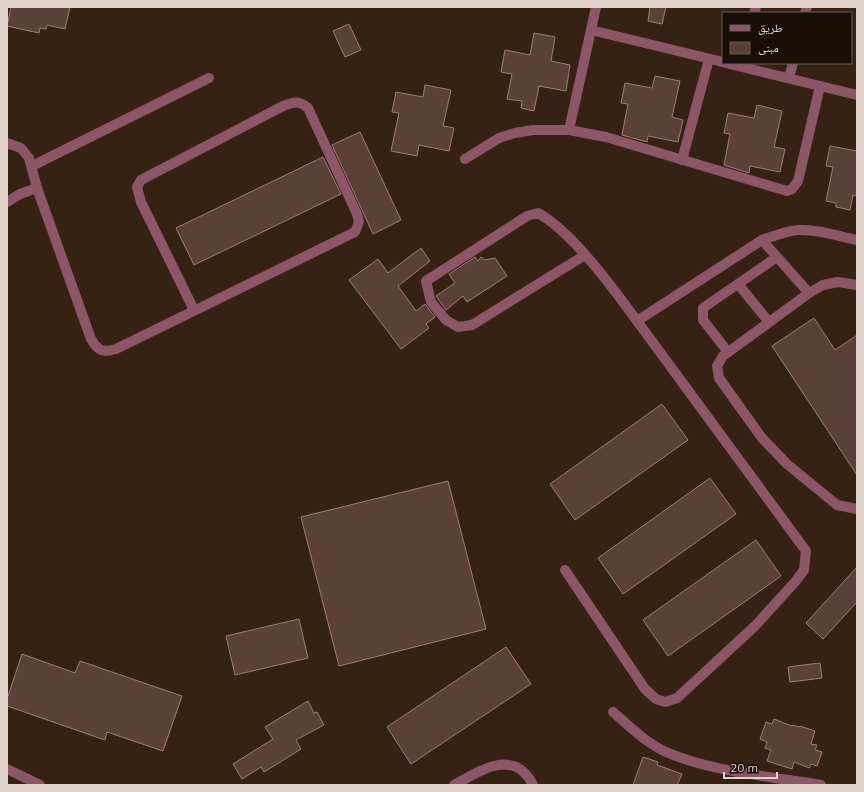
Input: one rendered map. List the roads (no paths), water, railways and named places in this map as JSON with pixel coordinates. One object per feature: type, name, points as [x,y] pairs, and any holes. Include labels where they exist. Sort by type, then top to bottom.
[{"type":"street","points":[[569,130],[596,7]]},
{"type":"street","points":[[591,30],[722,62]]},
{"type":"street","points":[[682,160],[709,59]]},
{"type":"street","points":[[789,78],[793,64]]},
{"type":"street","points":[[742,65],[857,95]]},
{"type":"street","points":[[32,166],[209,78]]},
{"type":"street","points":[[465,159],[499,138],[515,133],[533,130],[569,130],[606,137],[781,191],[792,189],[798,181],[820,86]]},
{"type":"street","points":[[7,143],[21,148],[26,153],[32,166],[37,188],[91,339],[95,346],[101,351],[116,349],[350,235],[358,227],[357,214],[312,116],[302,103],[294,102],[283,106],[141,180],[137,187],[141,202],[194,310]]},
{"type":"street","points":[[7,202],[20,194],[37,188]]},
{"type":"street","points":[[565,570],[645,689],[656,699],[665,702],[677,698],[755,626],[804,570],[806,551],[637,321],[585,255],[549,219],[538,213],[527,216],[426,281],[431,302],[446,320],[458,327],[472,325],[585,255]]},
{"type":"street","points":[[637,321],[762,240],[798,230],[813,231],[857,240]]},
{"type":"street","points":[[762,240],[809,293]]},
{"type":"street","points":[[728,352],[703,320],[702,312],[706,305],[777,257]]},
{"type":"street","points":[[857,285],[830,282],[809,293],[728,352],[719,360],[717,366],[719,378],[762,438],[786,464],[831,500],[844,507],[857,509]]},
{"type":"street","points":[[738,284],[769,322]]},
{"type":"street","points":[[613,712],[647,741],[682,758],[716,767],[821,785]]},
{"type":"street","points":[[454,785],[484,769],[500,764],[516,767],[529,778],[533,785]]},
{"type":"street","points":[[7,770],[40,785]]}]
